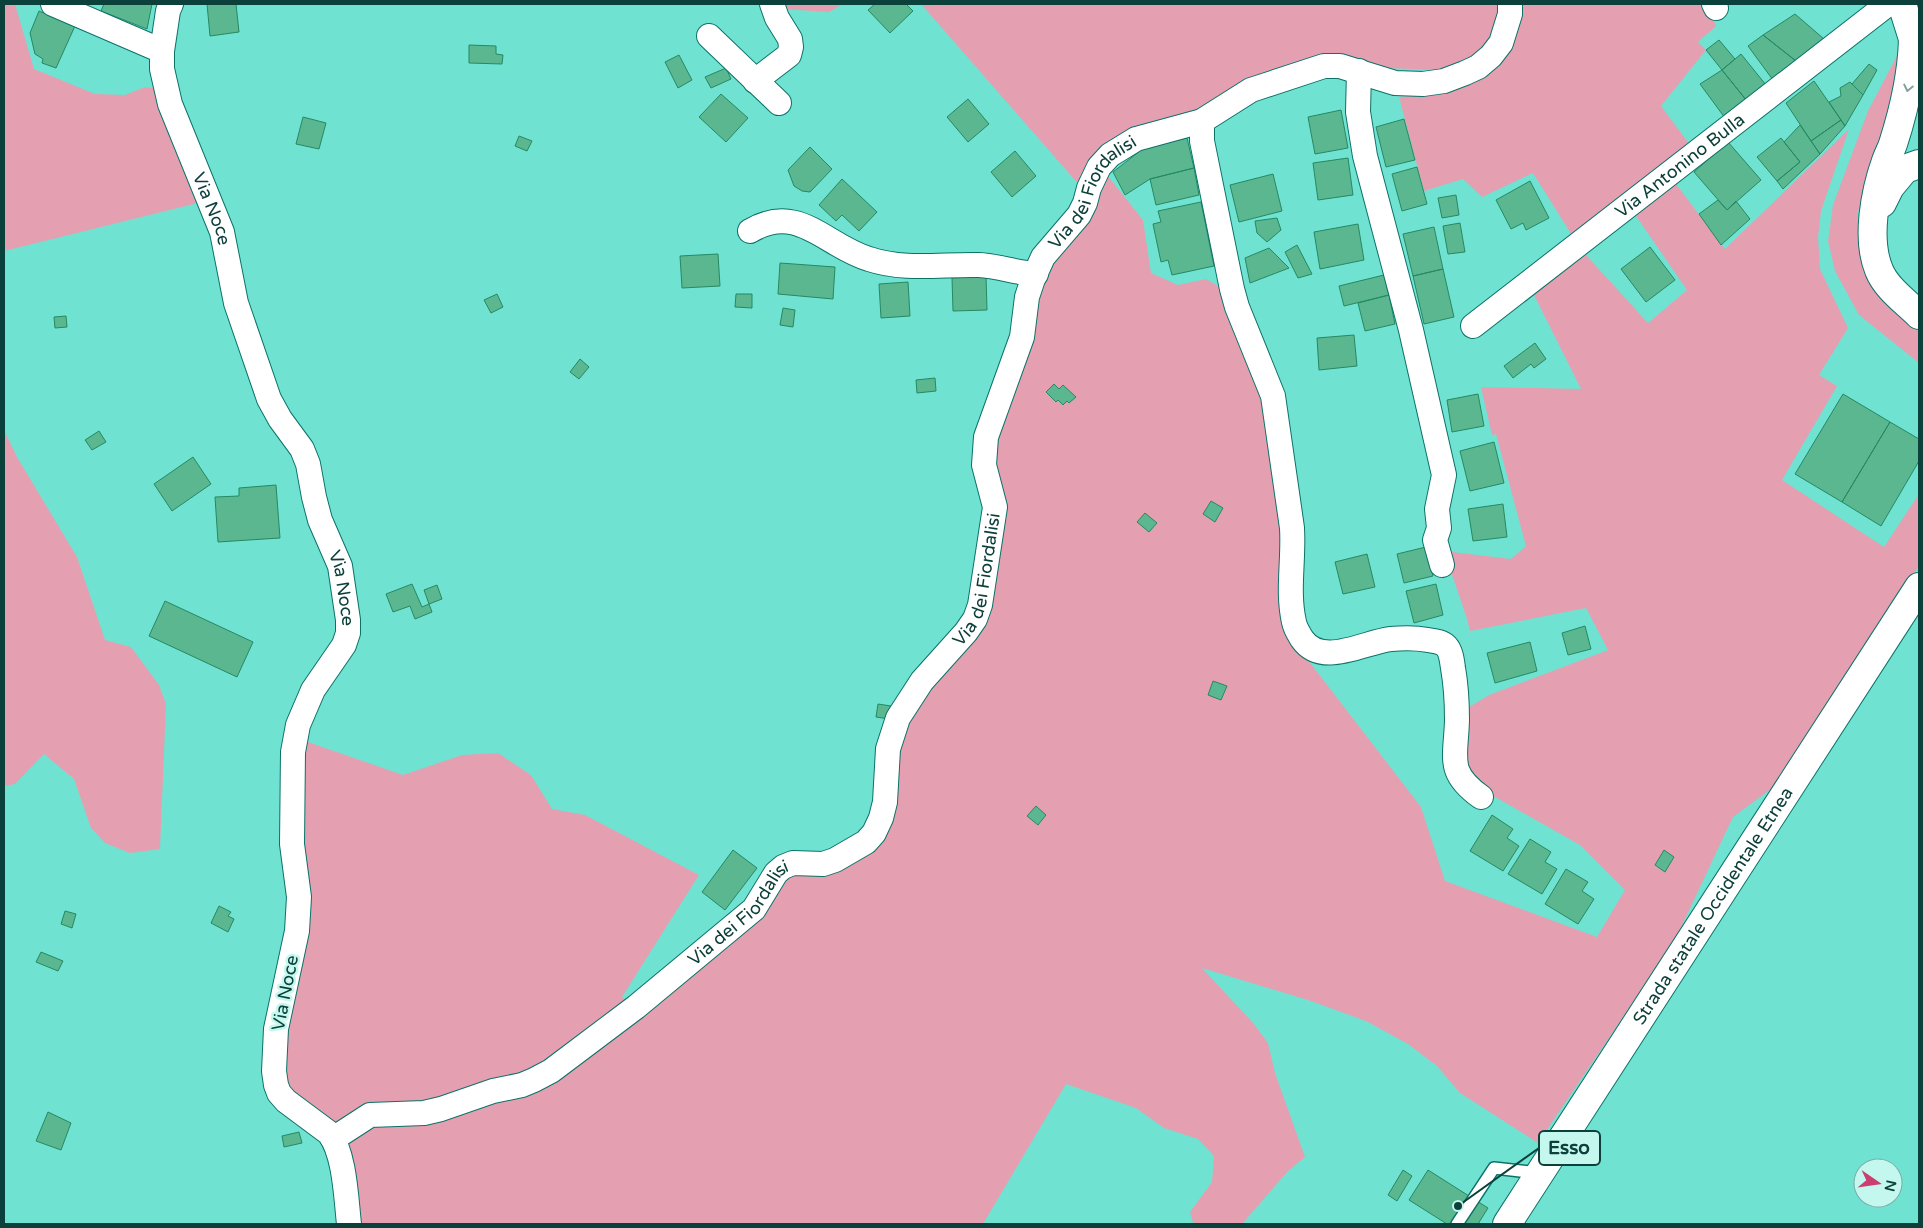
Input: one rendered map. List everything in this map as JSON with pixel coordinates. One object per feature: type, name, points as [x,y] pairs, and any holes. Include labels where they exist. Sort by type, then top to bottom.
[{"type":"main road","points":[[1902,4],[1916,44],[1912,67],[1909,158]]},
{"type":"main road","points":[[1918,313],[1904,302],[1879,272],[1872,249],[1874,218],[1890,187],[1909,158],[1919,118]]},
{"type":"main road","name":"Strada statale Occidentale Etnea","points":[[1507,1224],[1919,587]]},
{"type":"street","points":[[53,4],[162,51]]},
{"type":"street","name":"Via Noce","points":[[171,4],[168,11],[162,51],[162,69],[170,104],[222,232],[242,322],[270,400],[280,419],[302,448],[308,464],[320,520],[340,566],[348,620],[348,633],[344,645],[313,690],[298,725],[293,752],[292,844],[299,897],[297,931],[276,1030],[274,1070],[279,1093],[286,1101],[329,1133],[333,1139]]},
{"type":"street","points":[[755,80],[789,54],[791,47],[790,39],[777,18],[772,4]]},
{"type":"street","name":"Via dei Fiordalisi","points":[[333,1139],[370,1115],[424,1113],[493,1091],[522,1086],[542,1075],[636,1007],[754,909],[776,873],[783,867],[793,863],[823,864],[835,860],[866,842],[874,833],[881,818],[885,802],[888,749],[898,718],[922,681],[966,632],[975,619],[980,605],[995,507],[984,466],[986,437],[1022,337],[1028,297],[1036,274],[1044,257],[1078,215],[1099,168],[1110,155],[1136,139],[1202,121],[1251,90],[1324,66],[1340,66],[1394,83],[1423,84],[1444,81],[1478,67],[1491,56],[1501,43],[1510,14],[1510,4]]},
{"type":"street","name":"Via Antonino Bulla","points":[[1473,326],[1888,4]]},
{"type":"street","points":[[709,36],[779,103]]},
{"type":"street","points":[[1358,71],[1358,112],[1365,156],[1411,330],[1444,476],[1437,509],[1439,528],[1436,540],[1442,565]]},
{"type":"street","points":[[1202,121],[1202,141],[1232,289],[1237,307],[1273,396],[1292,528],[1293,545],[1289,581],[1294,623],[1306,645],[1314,650],[1325,653],[1337,652],[1391,639],[1422,639],[1446,646],[1451,655],[1456,699],[1457,721],[1454,755],[1456,768],[1468,788],[1481,797]]},
{"type":"street","points":[[750,231],[763,223],[776,220],[789,221],[802,225],[868,259],[910,266],[980,265],[1019,273],[1036,274]]},
{"type":"street","points":[[333,1139],[342,1170],[349,1224]]},
{"type":"lane","points":[[1457,1224],[1494,1168],[1540,1173]]},
{"type":"shaded area","points":[[4,4],[15,4],[34,69],[95,94],[125,95],[145,87],[153,88],[202,202],[4,251]]},
{"type":"shaded area","points":[[780,4],[843,4],[829,12],[782,9]]},
{"type":"shaded area","points":[[921,4],[1500,4],[1498,27],[1484,52],[1442,70],[1381,68],[1247,81],[1081,187]]},
{"type":"shaded area","points":[[1518,4],[1707,4],[1716,26],[1698,42],[1706,50],[1661,106],[1690,145],[1573,237],[1533,173],[1482,197],[1463,179],[1424,191],[1399,97],[1443,93],[1513,39],[1519,28]]},
{"type":"shaded area","points":[[1899,52],[1903,58],[1888,121],[1858,211],[1858,232],[1860,255],[1865,271],[1919,325],[1919,363],[1859,315],[1835,271],[1828,241],[1833,205],[1868,111]]},
{"type":"shaded area","points":[[1849,129],[1821,211],[1818,237],[1820,269],[1848,328],[1819,375],[1837,386],[1782,480],[1884,547],[1919,494],[1919,566],[1775,786],[1733,817],[1675,940],[1538,1143],[1460,1093],[1437,1066],[1408,1044],[1366,1021],[1308,1000],[1202,968],[1254,1024],[1268,1043],[1275,1073],[1305,1157],[1288,1171],[1242,1224],[1197,1224],[1193,1222],[1190,1212],[1212,1182],[1214,1156],[1198,1139],[1164,1128],[1136,1108],[1066,1084],[983,1224],[357,1224],[346,1136],[361,1128],[523,1092],[787,875],[874,844],[900,730],[971,636],[991,463],[1045,275],[1103,170],[1143,220],[1151,273],[1178,285],[1206,279],[1223,289],[1270,400],[1291,638],[1421,807],[1445,881],[1597,937],[1625,890],[1580,845],[1481,789],[1466,766],[1466,709],[1489,695],[1608,650],[1586,608],[1470,631],[1444,551],[1511,559],[1526,546],[1496,434],[1492,435],[1481,387],[1581,389],[1533,293],[1586,255],[1648,323],[1687,290],[1636,216],[1673,180],[1725,249]]},
{"type":"shaded area","points":[[4,430],[17,457],[77,557],[105,640],[131,647],[159,685],[166,704],[160,849],[130,853],[105,843],[91,828],[74,779],[44,754],[15,784],[4,786]]},
{"type":"shaded area","points":[[305,741],[403,775],[462,755],[498,753],[531,775],[552,809],[585,815],[699,875],[622,997],[630,1003],[530,1075],[337,1125],[290,1097],[281,1079]]},
{"type":"building","points":[[104,4],[152,4],[147,29],[101,11]]},
{"type":"building","points":[[207,4],[236,4],[239,32],[210,36]]},
{"type":"building","points":[[875,4],[906,4],[913,11],[890,33],[868,10]]},
{"type":"building","points":[[39,11],[75,26],[56,68],[42,63],[43,59],[35,54],[30,33]]},
{"type":"building","points":[[1795,14],[1824,39],[1796,61],[1763,35]]},
{"type":"building","points":[[1763,35],[1796,61],[1773,80],[1748,46]]},
{"type":"building","points":[[1719,40],[1735,59],[1722,70],[1706,50]]},
{"type":"building","points":[[469,45],[496,46],[496,54],[503,55],[502,64],[469,63]]},
{"type":"building","points":[[1741,54],[1766,85],[1747,101],[1722,70]]},
{"type":"building","points":[[679,55],[692,80],[678,88],[665,62]]},
{"type":"building","points":[[1869,64],[1877,70],[1863,95],[1852,84]]},
{"type":"building","points":[[726,68],[731,79],[711,88],[705,77]]},
{"type":"building","points":[[1722,70],[1747,101],[1725,118],[1700,84]]},
{"type":"building","points":[[1814,81],[1841,120],[1811,141],[1786,103]]},
{"type":"building","points":[[1850,82],[1863,95],[1845,126],[1829,102],[1841,96],[1840,88]]},
{"type":"building","points":[[721,94],[748,118],[726,142],[699,117]]},
{"type":"building","points":[[968,99],[989,124],[968,142],[947,117]]},
{"type":"building","points":[[1341,110],[1348,148],[1315,154],[1308,117]]},
{"type":"building","points":[[303,117],[326,123],[319,149],[296,144]]},
{"type":"building","points":[[1404,119],[1415,160],[1386,167],[1376,127]]},
{"type":"building","points":[[1841,120],[1845,126],[1820,154],[1811,141]]},
{"type":"building","points":[[1800,125],[1820,154],[1783,189],[1777,181],[1800,162],[1784,142]]},
{"type":"building","points":[[519,136],[532,141],[527,151],[515,146]]},
{"type":"building","points":[[1187,138],[1194,168],[1150,179],[1125,195],[1113,172],[1145,147]]},
{"type":"building","points":[[1781,138],[1800,162],[1777,181],[1757,157]]},
{"type":"building","points":[[1728,142],[1761,180],[1727,210],[1694,172]]},
{"type":"building","points":[[810,147],[832,169],[810,192],[802,191],[794,186],[788,170]]},
{"type":"building","points":[[1015,151],[1036,176],[1012,197],[991,172]]},
{"type":"building","points":[[1348,158],[1353,195],[1318,200],[1313,163]]},
{"type":"building","points":[[1417,167],[1427,204],[1402,211],[1392,174]]},
{"type":"building","points":[[1194,168],[1199,195],[1156,205],[1150,179]]},
{"type":"building","points":[[1273,174],[1282,211],[1239,222],[1230,185]]},
{"type":"building","points":[[842,179],[877,212],[859,231],[842,215],[836,221],[819,205]]},
{"type":"building","points":[[1530,181],[1549,218],[1526,230],[1523,223],[1511,229],[1496,200]]},
{"type":"building","points":[[1456,195],[1459,215],[1442,218],[1438,198]]},
{"type":"building","points":[[1718,200],[1727,210],[1736,201],[1750,219],[1721,245],[1699,214]]},
{"type":"building","points":[[1201,202],[1214,266],[1172,275],[1168,260],[1161,262],[1153,224],[1161,222],[1158,211]]},
{"type":"building","points":[[1277,218],[1281,230],[1267,242],[1257,233],[1255,221]]},
{"type":"building","points":[[1460,223],[1465,252],[1448,254],[1443,226]]},
{"type":"building","points":[[1358,224],[1364,260],[1320,269],[1314,232]]},
{"type":"building","points":[[1434,227],[1443,269],[1413,276],[1403,234]]},
{"type":"building","points":[[1297,245],[1312,274],[1298,278],[1285,252]]},
{"type":"building","points":[[1650,247],[1675,280],[1646,302],[1621,269]]},
{"type":"building","points":[[1269,248],[1289,268],[1250,283],[1245,258]]},
{"type":"building","points":[[718,254],[720,286],[682,288],[680,256]]},
{"type":"building","points":[[780,263],[835,267],[833,299],[778,294]]},
{"type":"building","points":[[1443,269],[1454,317],[1424,324],[1413,276]]},
{"type":"building","points":[[1384,275],[1389,295],[1344,306],[1339,286]]},
{"type":"building","points":[[986,276],[987,310],[953,311],[952,278]]},
{"type":"building","points":[[908,282],[910,316],[881,318],[879,284]]},
{"type":"building","points":[[497,294],[503,307],[491,313],[484,300]]},
{"type":"building","points":[[736,294],[752,294],[752,308],[735,307]]},
{"type":"building","points":[[1389,295],[1395,324],[1365,331],[1358,303]]},
{"type":"building","points":[[783,308],[795,310],[793,327],[780,325]]},
{"type":"building","points":[[66,316],[67,327],[55,328],[54,317]]},
{"type":"building","points":[[1354,335],[1357,366],[1319,370],[1317,338]]},
{"type":"building","points":[[1535,343],[1546,359],[1534,368],[1531,364],[1513,378],[1504,366]]},
{"type":"building","points":[[580,359],[589,367],[579,379],[570,372]]},
{"type":"building","points":[[935,378],[936,391],[917,393],[916,380]]},
{"type":"building","points":[[1054,384],[1059,389],[1063,385],[1076,397],[1063,405],[1058,400],[1056,402],[1046,392]]},
{"type":"building","points":[[1478,394],[1484,426],[1452,432],[1447,400]]},
{"type":"building","points":[[1843,394],[1890,422],[1842,502],[1795,474]]},
{"type":"building","points":[[1890,422],[1919,439],[1919,461],[1881,526],[1842,502]]},
{"type":"building","points":[[99,431],[106,442],[92,450],[85,440]]},
{"type":"building","points":[[1494,442],[1504,483],[1470,491],[1460,451]]},
{"type":"building","points":[[193,457],[211,484],[172,511],[154,484]]},
{"type":"building","points":[[276,485],[280,538],[218,542],[215,497],[239,496],[239,488]]},
{"type":"building","points":[[1211,501],[1223,508],[1215,522],[1203,514]]},
{"type":"building","points":[[1503,504],[1507,537],[1473,541],[1468,509]]},
{"type":"building","points":[[1145,513],[1157,523],[1149,532],[1137,522]]},
{"type":"building","points":[[1426,547],[1433,576],[1404,583],[1397,554]]},
{"type":"building","points":[[1367,554],[1375,587],[1343,594],[1335,562]]},
{"type":"building","points":[[412,584],[422,607],[429,604],[432,612],[415,619],[410,606],[393,612],[386,594]]},
{"type":"building","points":[[1436,584],[1443,615],[1414,623],[1406,591]]},
{"type":"building","points":[[437,585],[442,599],[429,604],[424,590]]},
{"type":"building","points":[[165,601],[253,642],[237,677],[149,636]]},
{"type":"building","points":[[1585,626],[1591,649],[1568,655],[1562,633]]},
{"type":"building","points":[[1530,642],[1537,671],[1495,683],[1487,653]]},
{"type":"building","points":[[1213,681],[1227,686],[1221,700],[1208,695]]},
{"type":"building","points":[[878,704],[891,706],[889,719],[876,717]]},
{"type":"building","points":[[1036,806],[1046,815],[1038,825],[1027,816]]},
{"type":"building","points":[[1492,815],[1513,829],[1507,838],[1519,846],[1503,871],[1470,851]]},
{"type":"building","points":[[1530,839],[1551,852],[1545,862],[1557,869],[1542,894],[1508,874]]},
{"type":"building","points":[[733,850],[757,868],[725,910],[702,892]]},
{"type":"building","points":[[1664,850],[1674,857],[1665,872],[1655,865]]},
{"type":"building","points":[[1566,869],[1588,882],[1582,891],[1594,899],[1578,924],[1545,904]]},
{"type":"building","points":[[219,906],[231,912],[228,916],[234,919],[228,932],[211,923]]},
{"type":"building","points":[[65,911],[76,914],[72,928],[61,924]]},
{"type":"building","points":[[41,952],[63,961],[58,971],[36,962]]},
{"type":"building","points":[[48,1112],[71,1123],[61,1150],[36,1141]]},
{"type":"building","points":[[299,1132],[302,1143],[284,1147],[282,1136]]},
{"type":"building","points":[[1403,1170],[1412,1176],[1397,1201],[1388,1195]]},
{"type":"building","points":[[1428,1170],[1488,1208],[1478,1224],[1447,1224],[1409,1200]]},
{"type":"place","name":"Esso","points":[[1458,1206]]}]
